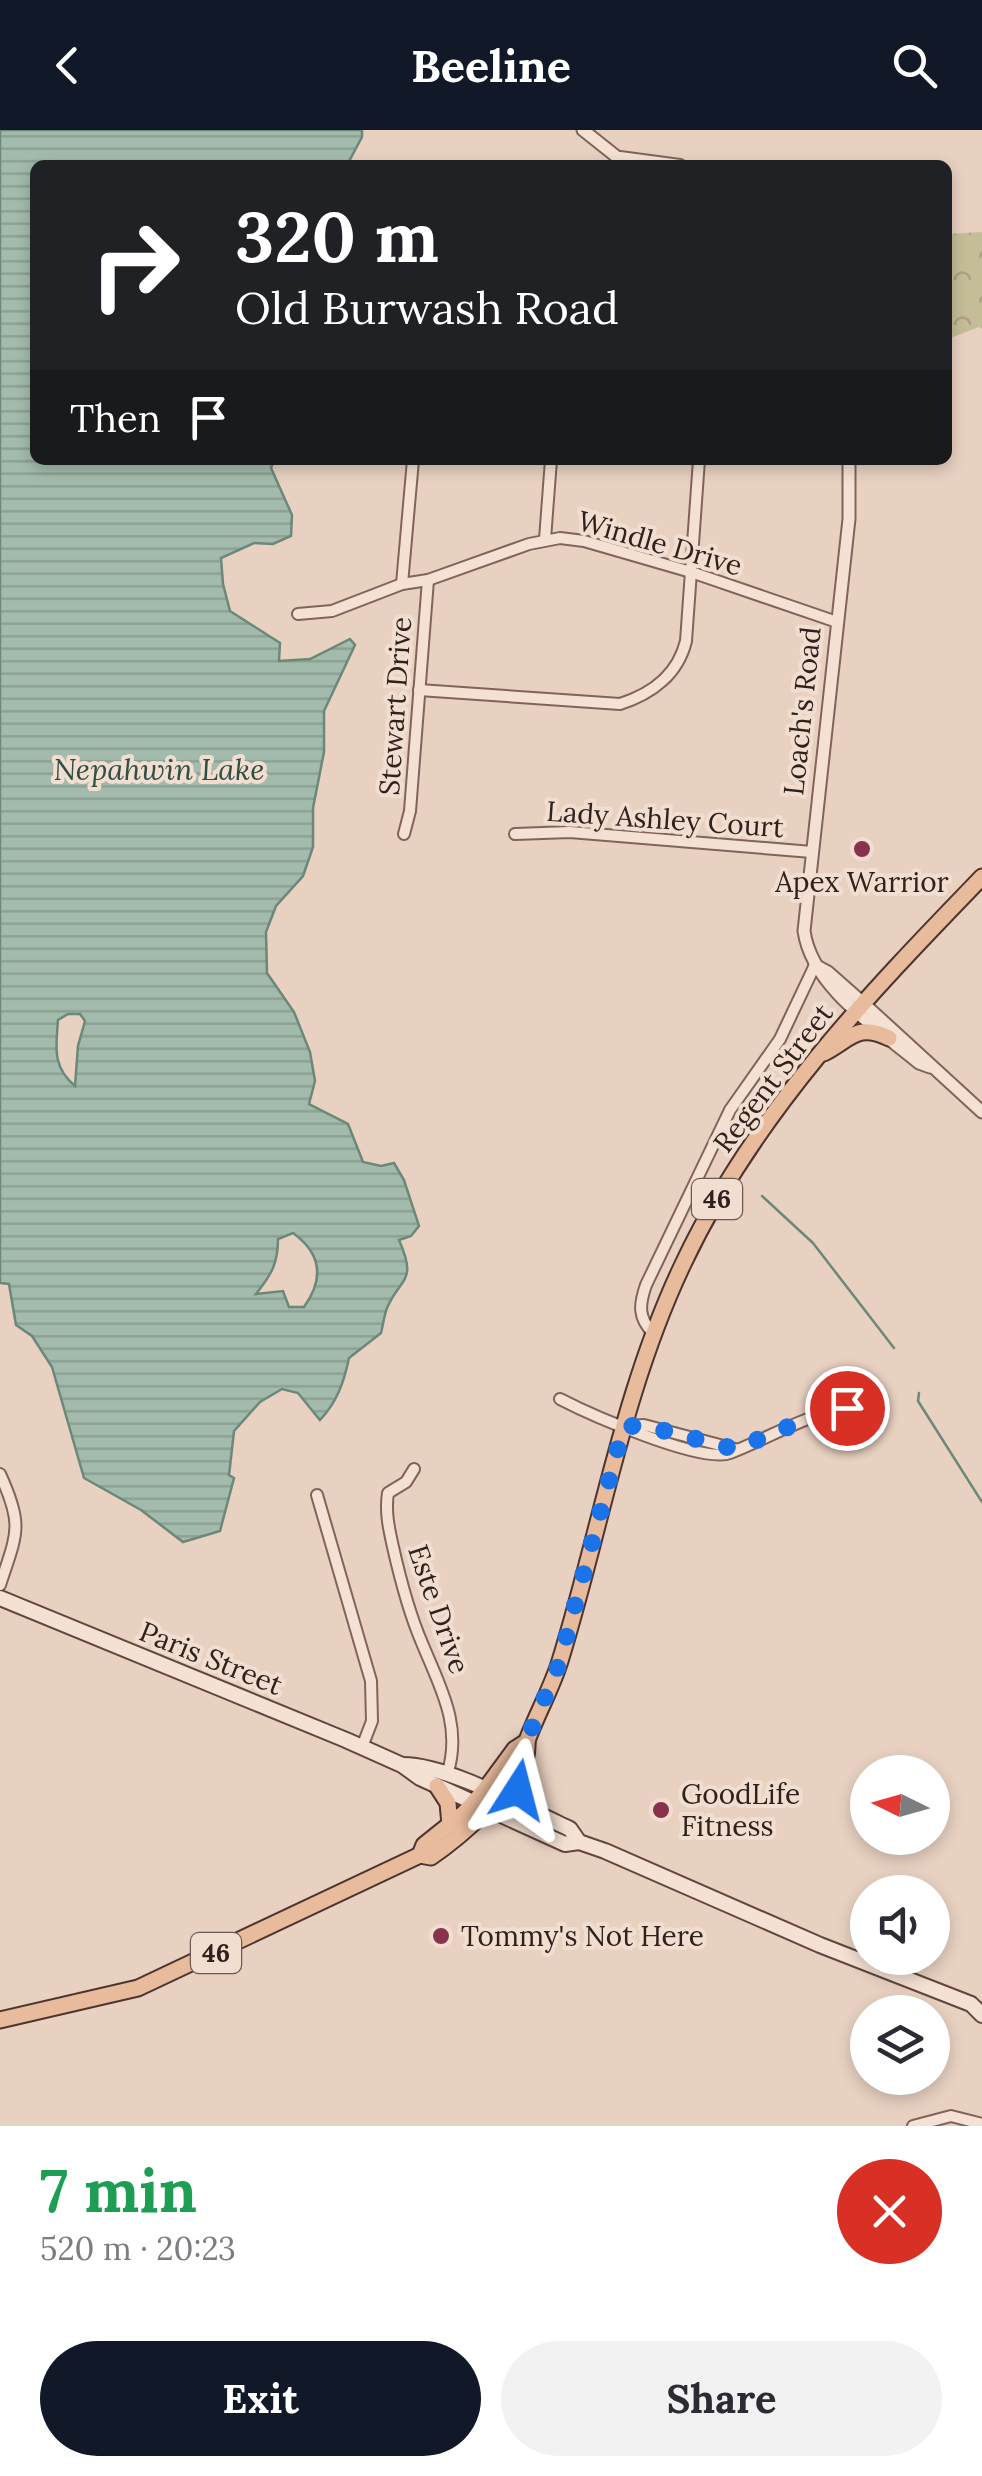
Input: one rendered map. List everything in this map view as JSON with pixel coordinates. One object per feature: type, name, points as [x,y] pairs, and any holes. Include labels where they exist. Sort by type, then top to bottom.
[{"type":"main road","name":"Regent Street","points":[[420,1855],[424,1845],[485,1800],[519,1768],[526,1756],[526,1742],[559,1664],[653,1333],[683,1263],[724,1186],[770,1115],[859,1005],[982,876]]},
{"type":"main road","points":[[816,1058],[858,1031],[890,1038]]},
{"type":"main road","name":"Paris Street","points":[[0,1598],[485,1800]]},
{"type":"main road","name":"Regent Street","points":[[0,2020],[138,1988],[420,1855],[431,1857],[456,1840],[514,1749],[526,1742]]},
{"type":"main road","points":[[519,1768],[518,1790],[533,1813]]},
{"type":"main road","points":[[442,1780],[450,1825]]},
{"type":"main road","points":[[485,1800],[533,1813],[570,1829],[578,1842]]},
{"type":"main road","points":[[485,1800],[565,1844],[578,1842],[979,2008]]},
{"type":"street","points":[[583,130],[622,160]]},
{"type":"street","name":"Stewart Drive","points":[[402,584],[413,465]]},
{"type":"street","points":[[544,539],[551,465]]},
{"type":"street","points":[[420,690],[620,704],[639,698],[670,676],[682,660],[699,465]]},
{"type":"street","name":"Loach's Road","points":[[814,965],[804,931],[849,518],[849,465]]},
{"type":"street","name":"Windle Drive","points":[[298,614],[332,612],[402,584],[428,580],[544,539],[584,542],[690,572],[837,622]]},
{"type":"street","name":"Stewart Drive","points":[[404,834],[410,811],[428,580]]},
{"type":"street","name":"Lady Ashley Court","points":[[514,834],[570,832],[812,852]]},
{"type":"street","points":[[653,1333],[642,1319],[640,1303],[646,1286],[730,1110],[780,1040],[814,965],[828,972],[918,1063],[930,1067]]},
{"type":"street","points":[[859,1005],[924,1057],[930,1067],[982,1112]]},
{"type":"street","points":[[560,1399],[624,1426],[646,1426],[735,1449],[812,1417],[847,1408]]},
{"type":"street","name":"Este Drive","points":[[414,1470],[406,1482],[388,1494],[387,1521],[421,1641],[442,1685],[453,1728],[454,1747],[442,1780]]},
{"type":"street","points":[[0,1474],[15,1506],[18,1533],[0,1584]]},
{"type":"street","points":[[317,1495],[371,1681],[374,1708],[362,1747]]},
{"type":"street","points":[[913,2126],[950,2116],[982,2124]]},
{"type":"green space","points":[[982,232],[982,329],[952,337],[952,234]]},
{"type":"water","name":"Nepahwin Lake","points":[[0,130],[362,130],[350,160],[30,160],[30,465],[272,465],[292,515],[291,536],[273,544],[254,543],[221,558],[230,611],[280,643],[279,661],[310,659],[350,639],[355,645],[324,711],[324,752],[313,808],[313,847],[303,876],[276,906],[266,932],[267,973],[294,1012],[310,1052],[315,1081],[309,1104],[348,1124],[363,1162],[381,1166],[394,1163],[404,1180],[419,1226],[411,1236],[399,1240],[407,1272],[387,1308],[381,1333],[349,1358],[339,1391],[320,1420],[298,1393],[282,1389],[260,1402],[234,1431],[229,1475],[234,1478],[220,1531],[183,1542],[141,1510],[84,1478],[52,1367],[32,1336],[16,1325],[9,1284],[0,1283]],"holes":[[[68,1014],[80,1014],[85,1021],[78,1046],[75,1086],[59,1064],[58,1020]],[[293,1233],[303,1241],[317,1267],[315,1287],[304,1307],[289,1307],[283,1291],[256,1294],[273,1269],[278,1239]]]},
{"type":"waterway","points":[[762,1196],[813,1243],[894,1348]]},
{"type":"waterway","points":[[919,1393],[918,1401],[982,1502]]},
{"type":"place","name":"Apex Warrior","points":[[862,849]]},
{"type":"place","name":"GoodLife Fitness","points":[[661,1810]]},
{"type":"place","name":"Tommy's Not Here","points":[[441,1936]]},
{"type":"route","points":[[518,1790],[526,1742],[559,1664],[624,1426],[646,1426],[735,1449],[812,1417],[847,1408]]}]
